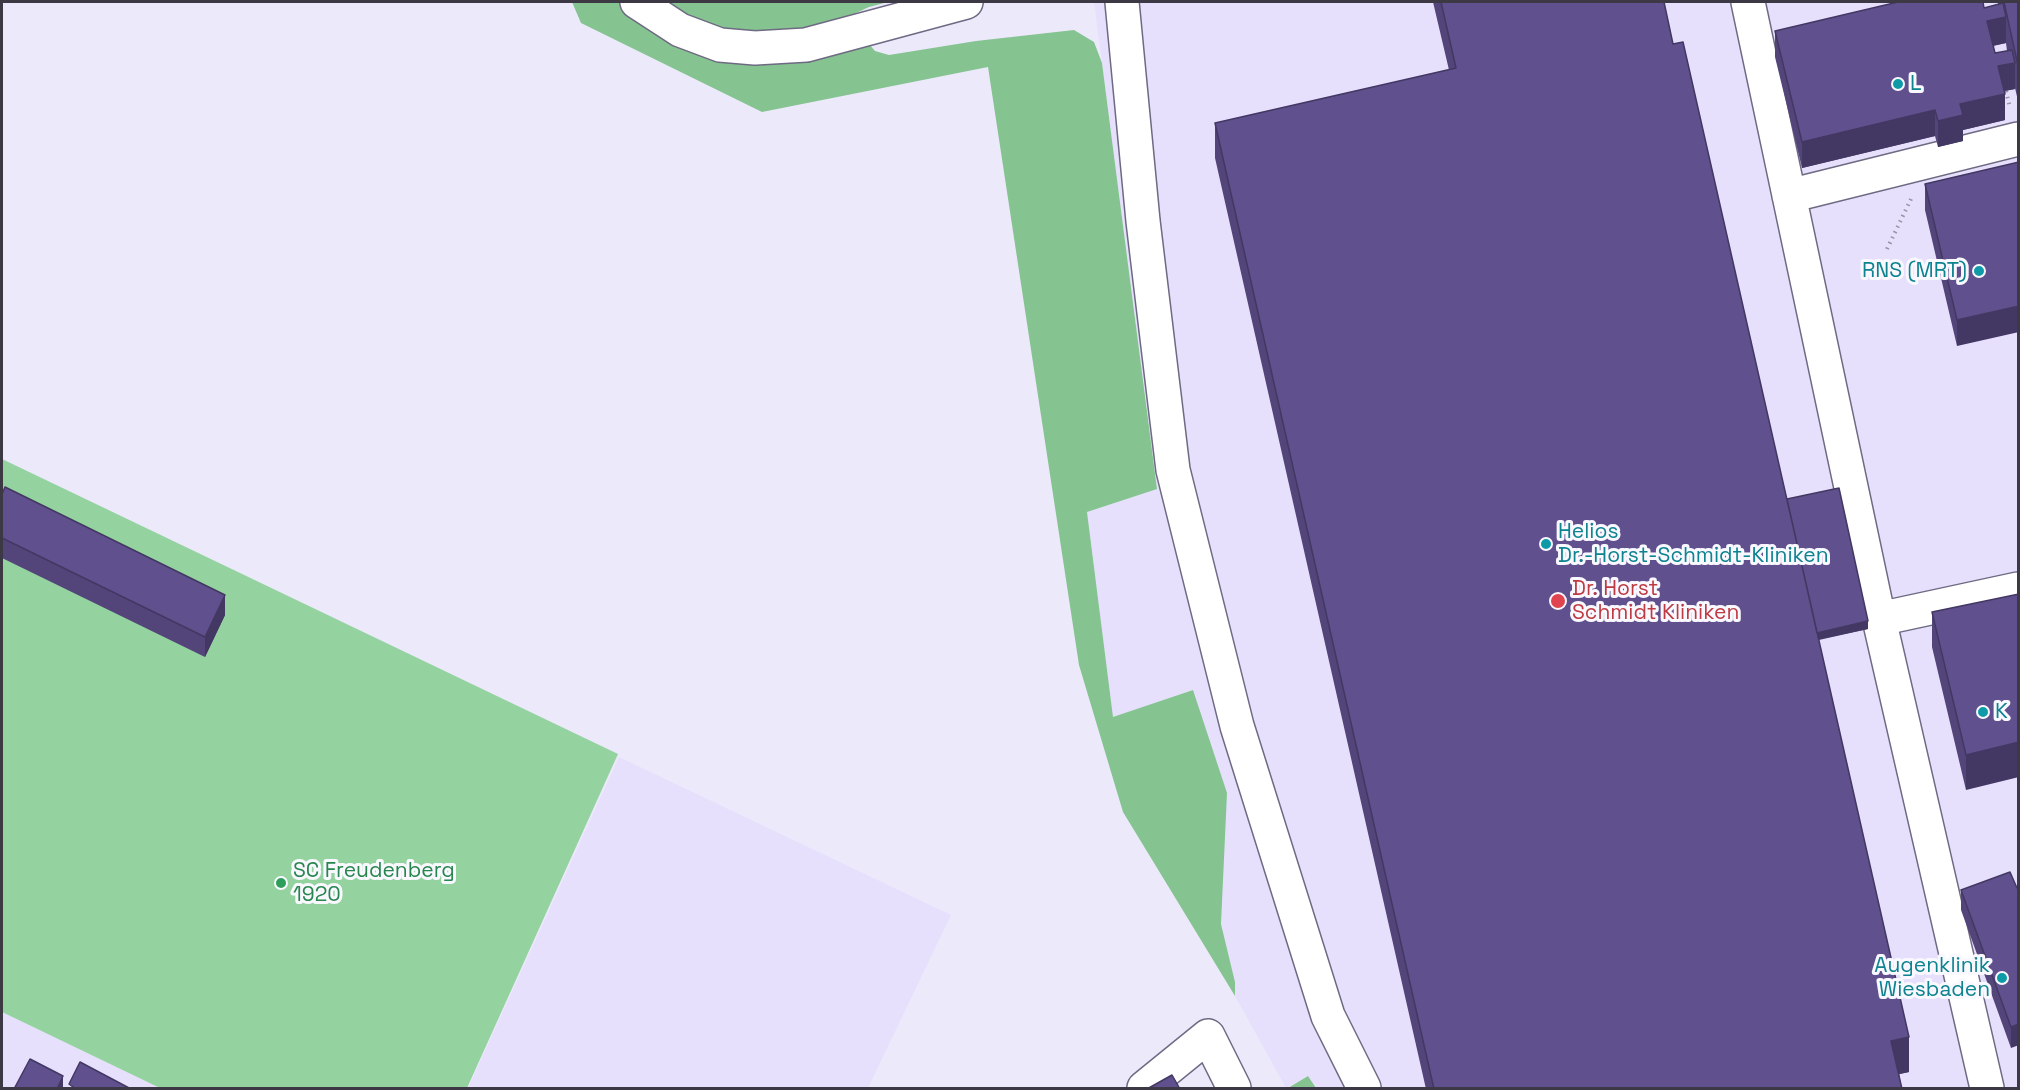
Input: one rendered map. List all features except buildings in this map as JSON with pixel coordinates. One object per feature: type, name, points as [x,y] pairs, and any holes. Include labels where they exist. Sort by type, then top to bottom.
[{"type":"lane","points":[[637,2],[680,30],[720,45],[755,48],[806,45],[966,2]]},
{"type":"lane","points":[[1122,2],[1143,221],[1173,470],[1240,737],[1328,1016],[1364,1089]]},
{"type":"lane","points":[[1748,2],[1879,619],[1987,1089]]},
{"type":"lane","points":[[1789,196],[2019,139]]},
{"type":"lane","points":[[1879,619],[2019,589]]},
{"type":"lane","points":[[1144,1089],[1208,1036],[1234,1089]]},
{"type":"shaded area","name":"Dr. Horst Schmidt Kliniken","points":[[1094,2],[2018,2],[2018,1088],[1316,1088],[1308,1076],[1286,1088],[1235,996],[1235,982],[1221,924],[1222,889],[1192,690],[1113,718],[1087,512],[1157,488]]},
{"type":"shaded area","points":[[619,757],[951,915],[868,1088],[468,1088]]},
{"type":"shaded area","points":[[2,1012],[160,1088],[2,1088]]},
{"type":"green space","points":[[572,2],[888,2],[854,14],[869,44],[875,51],[889,55],[976,41],[1074,30],[1094,42],[1102,63],[1157,489],[1087,512],[1113,717],[1193,690],[1227,793],[1221,924],[1235,982],[1235,996],[1123,812],[1079,665],[988,67],[762,112],[581,23]]},
{"type":"green space","name":"SC Freudenberg 1920","points":[[2,459],[618,754],[467,1088],[160,1088],[2,1012]]},
{"type":"green space","points":[[1308,1076],[1316,1088],[1288,1088]]},
{"type":"place","name":"L","points":[[1898,84]]},
{"type":"place","name":"RNS (MRT)","points":[[1979,271]]},
{"type":"place","name":"Helios Dr.-Horst-Schmidt-Kliniken","points":[[1546,544]]},
{"type":"place","name":"Dr. Horst Schmidt Kliniken","points":[[1558,601]]},
{"type":"place","name":"K","points":[[1983,712]]},
{"type":"place","name":"SC Freudenberg 1920","points":[[281,883]]},
{"type":"place","name":"Augenklinik Wiesbaden","points":[[2002,978]]}]
